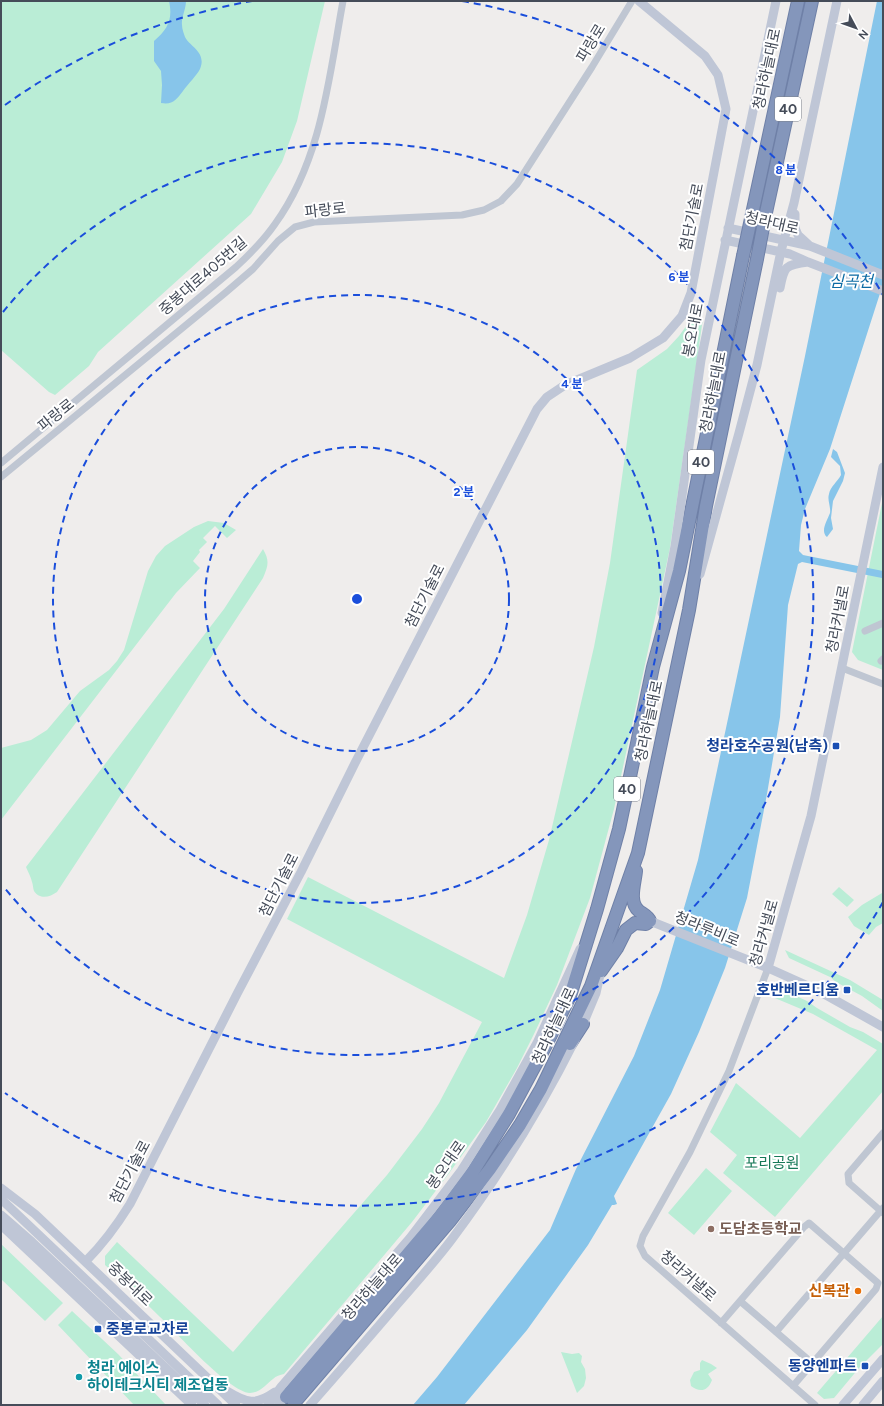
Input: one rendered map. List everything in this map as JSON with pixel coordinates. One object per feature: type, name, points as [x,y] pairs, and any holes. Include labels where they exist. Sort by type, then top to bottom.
[{"type":"highway","name":"청라하늘대로","points":[[286,1398],[440,1216],[474,1170],[509,1114],[545,1047],[570,996],[597,909],[619,829],[653,667],[679,571],[743,256],[798,1]]},
{"type":"highway","name":"청라하늘대로","points":[[286,1398],[450,1221],[490,1168],[541,1089],[591,986],[638,852],[689,610],[706,506],[765,217],[812,1]]},
{"type":"highway","points":[[601,971],[617,948],[626,930],[635,924],[646,924],[650,922],[648,918],[633,904],[632,898],[638,852]]},
{"type":"highway","points":[[531,1106],[583,1024]]},
{"type":"street","name":"중봉대로405번길","points":[[1,462],[236,267],[258,246],[276,224],[294,192],[310,158],[319,129],[343,1]]},
{"type":"street","name":"파랑로","points":[[1,477],[253,269],[278,241],[295,227],[314,222],[462,215],[484,210],[501,201],[516,184],[592,67],[632,1]]},
{"type":"street","name":"첨단기술로","points":[[86,1261],[112,1231],[130,1204],[537,408],[547,397],[565,385],[630,358],[663,338],[682,316],[691,293],[726,109],[718,75],[705,56],[639,1]]},
{"type":"street","name":"봉오대로","points":[[653,667],[675,546],[701,360],[776,1]]},
{"type":"street","name":"40","points":[[689,610],[740,433],[757,365],[781,251],[794,203],[837,1]]},
{"type":"street","points":[[794,203],[795,228],[798,235],[810,246],[883,275]]},
{"type":"street","name":"청라대로","points":[[728,228],[810,246]]},
{"type":"street","points":[[725,240],[781,251],[883,291]]},
{"type":"street","points":[[769,309],[779,292],[784,270],[793,264],[808,262]]},
{"type":"street","name":"청라커낼로","points":[[815,1405],[645,1256],[640,1246],[643,1236],[690,1152],[729,1071],[768,968],[811,816],[883,467]]},
{"type":"street","points":[[865,631],[883,623]]},
{"type":"street","points":[[842,668],[883,684]]},
{"type":"street","name":"청라루비로","points":[[650,922],[768,968],[817,990],[883,1027]]},
{"type":"street","name":"40","points":[[310,1405],[451,1240],[476,1207],[526,1131],[557,1078],[596,993],[611,927]]},
{"type":"street","points":[[776,1332],[882,1210],[849,1184],[848,1174],[883,1133]]},
{"type":"street","name":"중봉대로","points":[[1,1188],[35,1214],[86,1261],[236,1405]]},
{"type":"street","name":"중봉대로","points":[[1,1199],[218,1405]]},
{"type":"street","points":[[1,1215],[32,1242],[205,1405]]},
{"type":"street","points":[[721,1323],[809,1223],[878,1283],[876,1289],[793,1386]]},
{"type":"street","points":[[1,1225],[191,1405]]},
{"type":"street","points":[[740,1301],[812,1364]]},
{"type":"street","points":[[843,1405],[883,1359]]},
{"type":"street","points":[[863,1405],[883,1381]]},
{"type":"street","points":[[213,1384],[243,1401],[286,1398]]},
{"type":"street","points":[[268,1405],[286,1398]]},
{"type":"green space","points":[[1,1],[325,1],[297,121],[282,162],[251,214],[98,352],[89,366],[55,395],[49,392],[1,350]]},
{"type":"green space","points":[[692,318],[703,318],[670,548],[614,809],[590,898],[557,985],[517,1068],[486,1122],[412,1222],[284,1374],[275,1377],[257,1392],[250,1393],[241,1390],[229,1383],[217,1373],[105,1265],[105,1256],[117,1242],[233,1352],[387,1175],[422,1129],[439,1103],[482,1022],[287,919],[308,877],[504,978],[527,915],[549,840],[594,647],[610,563],[637,370],[667,349]]},
{"type":"green space","points":[[883,498],[883,670],[858,660],[852,652]]},
{"type":"green space","points":[[208,521],[224,523],[236,530],[227,538],[215,526],[203,538],[207,542],[199,550],[200,552],[193,561],[200,568],[176,593],[1,820],[1,748],[31,740],[47,730],[80,691],[109,670],[124,650],[148,571],[156,556],[165,546],[194,527]]},
{"type":"green space","points":[[263,549],[267,557],[268,564],[263,578],[57,892],[45,897],[39,896],[34,891],[31,878],[26,867],[224,609]]},
{"type":"green space","points":[[839,887],[854,900],[847,907],[832,894]]},
{"type":"green space","points":[[882,893],[883,923],[876,927],[869,935],[854,926],[848,917],[862,905]]},
{"type":"green space","points":[[785,950],[850,980],[883,1000],[883,1011],[862,996],[836,982],[830,977],[789,958]]},
{"type":"green space","name":"포리공원","points":[[779,988],[807,1001],[850,1027],[863,1032],[883,1044],[883,1091],[775,1217],[723,1173],[737,1155],[710,1132],[736,1083],[800,1138],[877,1050],[813,1014],[770,996],[772,992]]},
{"type":"green space","points":[[706,1168],[732,1191],[694,1235],[668,1213]]},
{"type":"green space","points":[[1,1244],[63,1303],[45,1321],[1,1279]]},
{"type":"green space","points":[[72,1311],[118,1354],[166,1405],[134,1405],[58,1325]]},
{"type":"green space","points":[[883,1316],[883,1344],[859,1368],[834,1398],[824,1399],[817,1393]]},
{"type":"green space","points":[[561,1352],[572,1354],[579,1353],[582,1356],[581,1362],[585,1369],[586,1378],[584,1386],[577,1393]]},
{"type":"green space","points":[[702,1360],[717,1368],[708,1374],[712,1380],[708,1387],[703,1390],[698,1390],[691,1386],[690,1380],[694,1372],[700,1370],[700,1363]]},
{"type":"water","points":[[169,1],[186,1],[182,19],[183,30],[187,41],[200,54],[202,63],[199,71],[174,101],[169,103],[161,103],[161,71],[154,61],[154,41],[166,28],[170,18]]},
{"type":"water","name":"심곡천","points":[[877,1],[883,1],[883,284],[830,449],[805,509],[801,525],[799,551],[803,555],[883,571],[883,577],[802,562],[798,564],[788,605],[780,717],[747,898],[725,968],[699,1032],[671,1094],[614,1196],[617,1204],[612,1205],[588,1245],[527,1330],[464,1405],[413,1405],[437,1377],[550,1230],[576,1169],[634,1056],[660,990],[698,860],[805,356]]},
{"type":"water","points":[[833,449],[837,452],[845,473],[843,481],[833,501],[831,518],[833,529],[827,537],[824,529],[830,513],[828,499],[829,494],[841,475],[840,466],[831,457]]},
{"type":"place","name":"청라호수공원(남측)","points":[[836,746]]},
{"type":"place","name":"호반베르디움","points":[[847,990]]},
{"type":"place","name":"도담초등학교","points":[[711,1229]]},
{"type":"place","name":"신복관","points":[[858,1291]]},
{"type":"place","name":"중봉로교차로","points":[[98,1329]]},
{"type":"place","name":"동양엔파트","points":[[865,1366]]},
{"type":"place","name":"청라 에이스 하이테크시티 제조업동","points":[[79,1377]]}]
